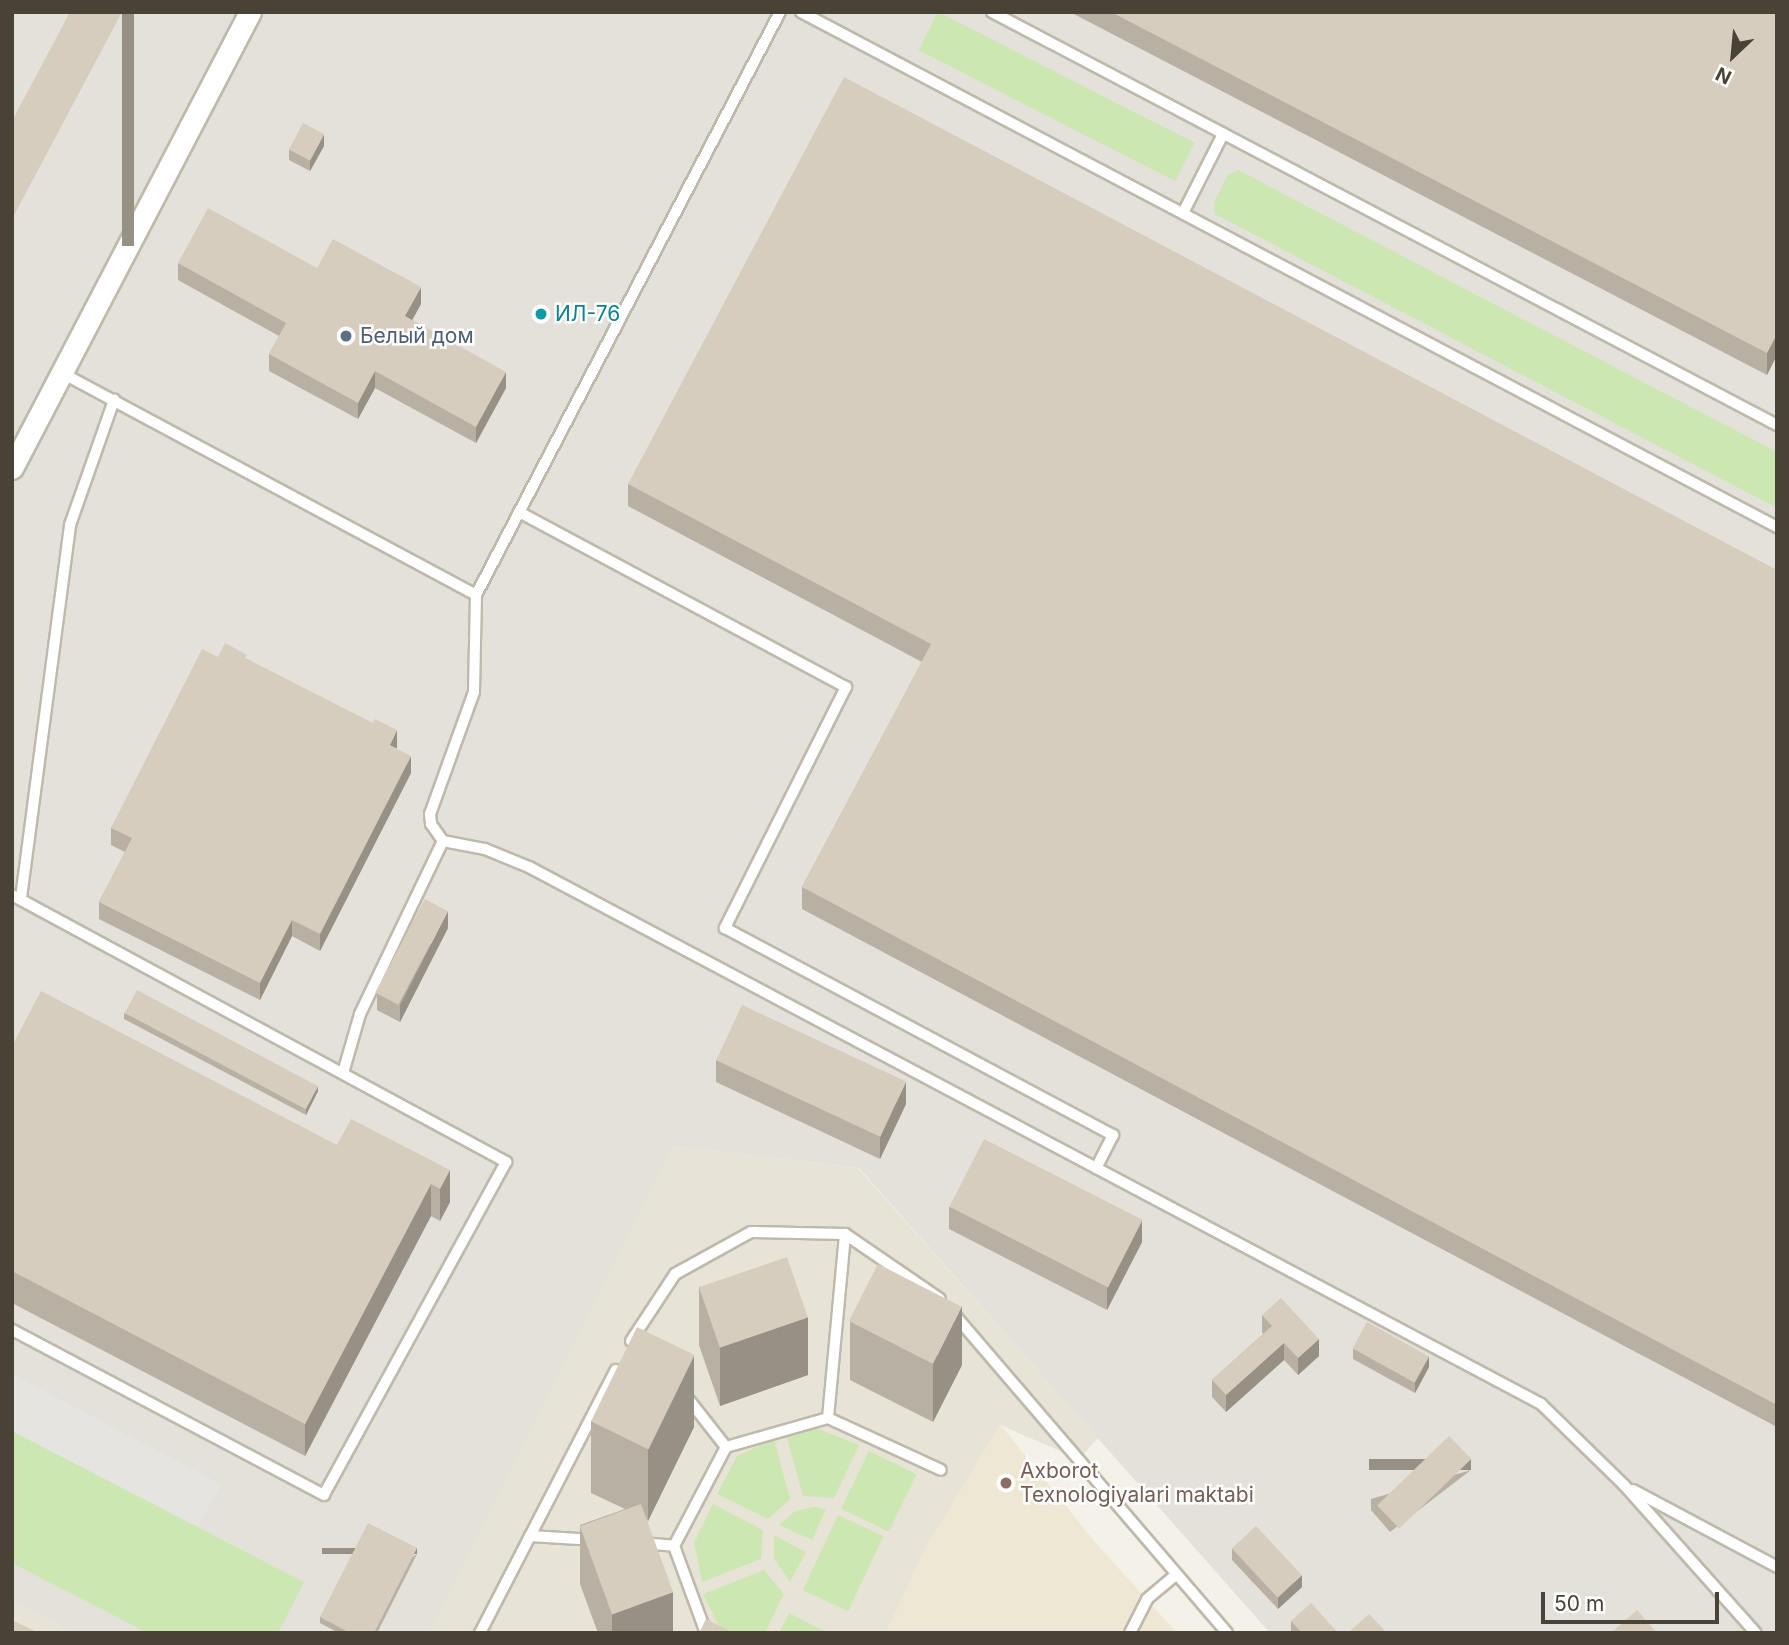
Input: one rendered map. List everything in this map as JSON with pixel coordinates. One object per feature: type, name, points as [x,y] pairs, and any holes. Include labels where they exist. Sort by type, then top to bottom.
[{"type":"street","points":[[12,468],[250,12]]},
{"type":"lane","points":[[443,841],[430,814],[474,692],[476,595],[780,12]]},
{"type":"lane","points":[[802,12],[1777,527]]},
{"type":"lane","points":[[822,23],[828,12]]},
{"type":"lane","points":[[992,12],[1777,425]]},
{"type":"lane","points":[[1183,214],[1223,134]]},
{"type":"lane","points":[[62,373],[476,595]]},
{"type":"lane","points":[[12,1330],[324,1495],[506,1162],[17,897],[69,525],[114,400]]},
{"type":"lane","points":[[519,512],[846,687],[725,928],[1113,1135],[1096,1168]]},
{"type":"lane","points":[[443,841],[485,849],[529,867],[1541,1404],[1624,1485],[1756,1633]]},
{"type":"lane","points":[[343,1073],[360,1014],[443,841]]},
{"type":"lane","points":[[480,1633],[636,1332],[674,1274],[751,1232],[845,1234],[935,1293],[1227,1633]]},
{"type":"lane","points":[[828,1418],[845,1234]]},
{"type":"lane","points":[[636,1332],[644,1342]]},
{"type":"lane","points":[[677,1384],[726,1447]]},
{"type":"lane","points":[[706,1633],[674,1546],[726,1447],[828,1418],[941,1470]]},
{"type":"lane","points":[[1624,1485],[1777,1567]]},
{"type":"lane","points":[[530,1536],[609,1541]]},
{"type":"lane","points":[[622,1542],[674,1546]]},
{"type":"lane","points":[[1130,1633],[1147,1599],[1176,1575]]},
{"type":"shaded area","points":[[12,12],[1777,12],[1777,1633],[1270,1633],[859,1168],[674,1146],[430,1633],[73,1633],[12,1600]]},
{"type":"shaded area","points":[[674,1146],[858,1168],[1098,1438],[1079,1459],[1000,1425],[926,1547],[886,1633],[430,1633]]},
{"type":"shaded area","points":[[12,1374],[221,1484],[198,1527],[12,1431]]},
{"type":"shaded area","name":"Axborot Texnologiyalari maktabi","points":[[1000,1424],[1094,1541],[1177,1633],[886,1633],[926,1547]]},
{"type":"shaded area","points":[[12,1600],[73,1633],[12,1633]]},
{"type":"green space","points":[[938,12],[1195,143],[1175,181],[918,50]]},
{"type":"green space","points":[[1238,170],[1777,452],[1777,508],[1215,214],[1214,203],[1228,174]]},
{"type":"green space","points":[[816,1428],[859,1445],[834,1498],[803,1496],[787,1438]]},
{"type":"green space","points":[[12,1431],[304,1582],[278,1633],[148,1633],[12,1563]]},
{"type":"green space","points":[[774,1439],[790,1499],[768,1519],[717,1494],[737,1456]]},
{"type":"green space","points":[[869,1451],[917,1474],[889,1532],[841,1509]]},
{"type":"green space","points":[[713,1504],[763,1530],[761,1559],[702,1582],[694,1543]]},
{"type":"green space","points":[[813,1507],[826,1509],[812,1540],[779,1525],[795,1511]]},
{"type":"green space","points":[[838,1515],[883,1536],[848,1611],[803,1590]]},
{"type":"green space","points":[[774,1535],[806,1552],[790,1582],[774,1559]]},
{"type":"green space","points":[[764,1570],[784,1594],[765,1633],[722,1633],[703,1594]]},
{"type":"green space","points":[[789,1613],[828,1633],[779,1633]]},
{"type":"building","points":[[70,12],[122,12],[12,219],[12,121]]},
{"type":"building","points":[[1111,12],[1777,12],[1777,334],[1767,353]]},
{"type":"building","points":[[844,77],[1777,570],[1777,1405],[802,887],[931,644],[628,484]]},
{"type":"building","points":[[303,123],[324,134],[310,161],[289,149]]},
{"type":"building","name":"Белый дом","points":[[208,208],[317,268],[333,239],[421,287],[405,316],[506,372],[476,427],[375,371],[358,403],[269,354],[286,323],[178,263]]},
{"type":"building","points":[[225,643],[247,655],[245,658],[373,723],[375,719],[397,730],[390,745],[411,756],[320,934],[292,920],[260,983],[99,902],[132,838],[111,828],[202,649],[218,657]]},
{"type":"building","points":[[425,899],[448,911],[398,1005],[375,993]]},
{"type":"building","points":[[137,990],[318,1086],[306,1109],[125,1013]]},
{"type":"building","points":[[41,991],[337,1145],[351,1119],[450,1170],[440,1189],[431,1184],[305,1424],[12,1271],[12,1046]]},
{"type":"building","points":[[742,1005],[906,1081],[880,1137],[716,1060]]},
{"type":"building","points":[[984,1139],[1143,1220],[1108,1288],[949,1207]]},
{"type":"building","points":[[787,1257],[808,1318],[720,1348],[699,1287]]},
{"type":"building","points":[[878,1264],[962,1307],[933,1364],[849,1321]]},
{"type":"building","points":[[1281,1298],[1319,1339],[1298,1358],[1284,1343],[1226,1395],[1212,1380],[1272,1326],[1262,1315]]},
{"type":"building","points":[[1367,1322],[1429,1356],[1415,1383],[1352,1348]]},
{"type":"building","points":[[637,1327],[695,1355],[648,1449],[591,1421]]},
{"type":"building","points":[[1449,1436],[1471,1459],[1399,1528],[1377,1505]]},
{"type":"building","points":[[641,1504],[673,1592],[612,1615],[580,1526]]},
{"type":"building","points":[[368,1523],[417,1548],[374,1633],[350,1633],[320,1617]]},
{"type":"building","points":[[1256,1526],[1302,1575],[1278,1598],[1232,1549]]},
{"type":"building","points":[[1311,1603],[1338,1633],[1302,1633],[1291,1621]]},
{"type":"building","points":[[1637,1610],[1657,1633],[1611,1633]]},
{"type":"building","points":[[1369,1614],[1385,1631],[1383,1633],[1348,1633]]},
{"type":"building","points":[[706,1619],[734,1633],[699,1633]]},
{"type":"building","points":[[12,1620],[39,1633],[12,1633]]},
{"type":"place","name":"ИЛ-76","points":[[541,314]]},
{"type":"place","name":"Белый дом","points":[[346,336]]},
{"type":"place","name":"Axborot Texnologiyalari maktabi","points":[[1006,1483]]}]
